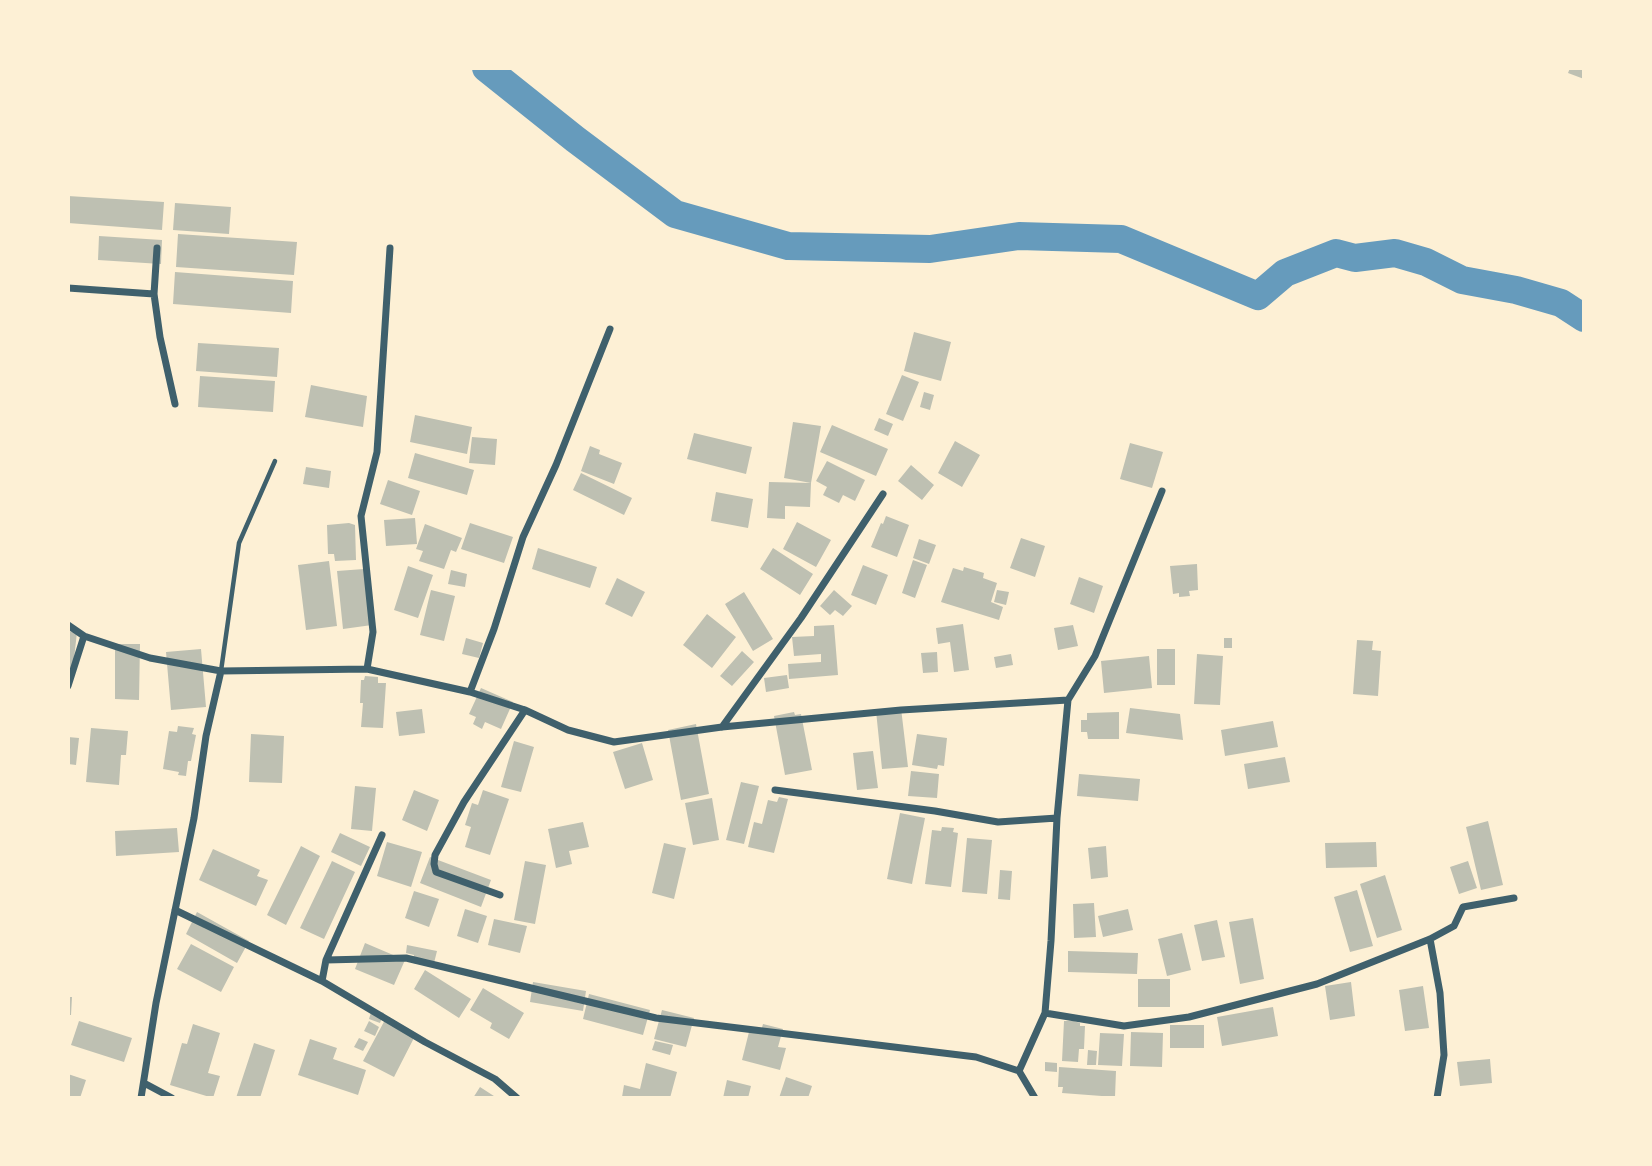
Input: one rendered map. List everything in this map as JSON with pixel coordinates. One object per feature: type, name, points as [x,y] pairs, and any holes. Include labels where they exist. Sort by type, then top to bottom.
[{"type":"street","points":[[158,248],[154,295],[174,404]]},
{"type":"street","points":[[367,669],[373,632],[361,516],[377,452],[390,248]]},
{"type":"street","points":[[68,288],[154,295]]},
{"type":"street","points":[[470,692],[494,629],[523,537],[556,465],[610,329]]},
{"type":"street","points":[[1020,1071],[1045,1013],[1057,818],[1068,700],[1095,656],[1162,491]]},
{"type":"street","points":[[722,727],[801,618],[883,495]]},
{"type":"street","points":[[68,625],[84,636],[150,658],[221,671],[367,669],[470,692],[525,710],[568,730],[614,742],[722,727],[901,710],[1068,700]]},
{"type":"street","points":[[68,686],[84,636]]},
{"type":"street","points":[[141,1098],[156,1003],[194,818],[206,736],[221,671]]},
{"type":"street","points":[[500,895],[436,872],[433,864],[435,855],[464,802],[525,710]]},
{"type":"street","points":[[775,790],[998,822],[1057,818]]},
{"type":"street","points":[[322,981],[326,960],[382,835]]},
{"type":"street","points":[[1045,1013],[1124,1026],[1189,1017],[1317,984],[1430,939],[1454,926],[1463,907],[1514,898]]},
{"type":"street","points":[[175,910],[322,981],[425,1042],[495,1079],[517,1098]]},
{"type":"street","points":[[1430,939],[1440,993],[1444,1055],[1437,1098]]},
{"type":"street","points":[[326,960],[406,958],[656,1018],[976,1057],[1020,1071],[1035,1098]]},
{"type":"street","points":[[144,1083],[172,1098]]},
{"type":"lane","points":[[221,671],[239,543],[275,461]]},
{"type":"building","points":[[1570,68],[1584,68],[1584,79],[1568,73]]},
{"type":"building","points":[[68,196],[164,202],[162,230],[68,223]]},
{"type":"building","points":[[175,203],[231,207],[229,234],[173,230]]},
{"type":"building","points":[[178,234],[297,242],[294,275],[176,267]]},
{"type":"building","points":[[99,236],[162,240],[161,264],[98,260]]},
{"type":"building","points":[[175,272],[293,281],[291,313],[173,304]]},
{"type":"building","points":[[914,332],[951,342],[941,381],[904,371]]},
{"type":"building","points":[[198,343],[279,348],[277,377],[196,371]]},
{"type":"building","points":[[902,375],[919,382],[903,421],[886,414]]},
{"type":"building","points":[[200,376],[275,381],[273,412],[198,407]]},
{"type":"building","points":[[311,385],[367,396],[363,427],[305,417]]},
{"type":"building","points":[[924,392],[934,395],[930,410],[920,407]]},
{"type":"building","points":[[415,415],[472,427],[467,454],[410,442]]},
{"type":"building","points":[[879,418],[893,424],[888,436],[874,430]]},
{"type":"building","points":[[793,422],[821,426],[811,483],[784,478]]},
{"type":"building","points":[[832,425],[888,449],[876,476],[820,452]]},
{"type":"building","points":[[694,433],[752,447],[746,474],[687,459]]},
{"type":"building","points":[[472,437],[497,439],[495,465],[469,463]]},
{"type":"building","points":[[955,441],[980,455],[962,487],[938,473]]},
{"type":"building","points":[[1130,443],[1163,452],[1152,488],[1120,479]]},
{"type":"building","points":[[590,446],[600,450],[599,454],[622,463],[614,484],[581,471]]},
{"type":"building","points":[[415,453],[474,470],[467,495],[408,478]]},
{"type":"building","points":[[827,461],[865,480],[855,501],[843,495],[839,503],[823,495],[827,487],[816,481]]},
{"type":"building","points":[[911,465],[934,485],[922,500],[898,481]]},
{"type":"building","points":[[306,467],[331,471],[329,488],[303,484]]},
{"type":"building","points":[[581,473],[632,498],[624,515],[573,490]]},
{"type":"building","points":[[388,480],[420,491],[412,515],[380,504]]},
{"type":"building","points":[[769,482],[811,483],[810,507],[785,506],[785,519],[767,518]]},
{"type":"building","points":[[716,492],[753,499],[748,528],[711,521]]},
{"type":"building","points":[[886,516],[909,525],[897,557],[871,547]]},
{"type":"building","points":[[415,518],[417,544],[386,546],[384,520]]},
{"type":"building","points":[[797,522],[831,540],[816,567],[783,549]]},
{"type":"building","points":[[470,523],[513,537],[504,563],[461,549]]},
{"type":"building","points":[[425,524],[462,538],[456,552],[451,550],[444,569],[419,561],[423,551],[416,549]]},
{"type":"building","points":[[327,525],[355,525],[356,560],[335,561],[334,554],[328,554]]},
{"type":"building","points":[[1021,538],[1045,546],[1035,577],[1010,568]]},
{"type":"building","points":[[919,539],[936,545],[929,564],[913,558]]},
{"type":"building","points":[[538,548],[597,567],[590,588],[532,569]]},
{"type":"building","points":[[773,548],[813,574],[800,595],[760,569]]},
{"type":"building","points":[[913,560],[927,565],[915,598],[902,593]]},
{"type":"building","points":[[329,561],[337,626],[306,630],[298,565]]},
{"type":"building","points":[[1197,564],[1198,590],[1189,591],[1190,596],[1179,597],[1179,593],[1173,594],[1170,566]]},
{"type":"building","points":[[863,565],[888,575],[876,605],[851,595]]},
{"type":"building","points":[[408,566],[433,575],[418,618],[394,610]]},
{"type":"building","points":[[964,567],[984,573],[983,578],[997,583],[991,602],[1003,607],[999,620],[941,602],[953,568],[963,571]]},
{"type":"building","points":[[364,569],[372,625],[343,629],[337,571]]},
{"type":"building","points":[[451,570],[467,574],[465,587],[448,584]]},
{"type":"building","points":[[1079,577],[1103,586],[1094,613],[1070,604]]},
{"type":"building","points":[[617,578],[645,592],[632,617],[605,604]]},
{"type":"building","points":[[431,590],[455,596],[444,641],[420,635]]},
{"type":"building","points":[[834,590],[852,606],[843,616],[835,610],[830,615],[820,606]]},
{"type":"building","points":[[997,590],[1009,592],[1006,605],[994,602]]},
{"type":"building","points":[[744,592],[773,639],[753,651],[725,604]]},
{"type":"building","points":[[707,614],[736,637],[712,668],[683,645]]},
{"type":"building","points":[[963,624],[969,670],[954,672],[950,642],[938,644],[936,628]]},
{"type":"building","points":[[834,625],[838,675],[789,679],[788,664],[821,662],[821,654],[794,656],[792,637],[814,636],[814,626]]},
{"type":"building","points":[[1073,625],[1078,646],[1058,650],[1054,628]]},
{"type":"building","points":[[68,631],[77,632],[71,686],[68,686]]},
{"type":"building","points":[[466,638],[483,643],[479,658],[462,654]]},
{"type":"building","points":[[1224,638],[1232,638],[1232,648],[1224,648]]},
{"type":"building","points":[[1357,640],[1373,641],[1372,650],[1381,651],[1378,696],[1353,694]]},
{"type":"building","points":[[115,644],[140,644],[139,700],[115,699]]},
{"type":"building","points":[[201,649],[206,707],[171,710],[166,652]]},
{"type":"building","points":[[1157,649],[1175,649],[1175,685],[1157,685]]},
{"type":"building","points":[[742,651],[754,662],[732,686],[720,676]]},
{"type":"building","points":[[937,652],[938,672],[923,673],[921,653]]},
{"type":"building","points":[[1011,654],[1013,665],[996,668],[994,657]]},
{"type":"building","points":[[1197,654],[1223,656],[1220,705],[1194,704]]},
{"type":"building","points":[[1149,656],[1152,688],[1104,693],[1101,661]]},
{"type":"building","points":[[787,675],[789,688],[766,692],[764,678]]},
{"type":"building","points":[[365,676],[378,677],[378,683],[386,683],[383,728],[361,727],[361,680],[364,680]]},
{"type":"building","points":[[481,688],[513,702],[501,729],[485,722],[482,729],[473,724],[476,717],[469,714]]},
{"type":"building","points":[[901,708],[908,767],[882,769],[876,711]]},
{"type":"building","points":[[1130,708],[1180,714],[1183,740],[1126,733]]},
{"type":"building","points":[[422,709],[425,733],[399,736],[396,712]]},
{"type":"building","points":[[794,712],[795,715],[801,714],[812,770],[785,775],[774,716]]},
{"type":"building","points":[[1119,712],[1119,739],[1088,739],[1087,732],[1081,732],[1081,720],[1087,720],[1087,713]]},
{"type":"building","points":[[1273,721],[1278,747],[1225,756],[1221,730]]},
{"type":"building","points":[[696,724],[709,794],[681,800],[668,730]]},
{"type":"building","points":[[178,726],[194,728],[192,734],[196,735],[186,776],[163,769],[169,731],[177,732]]},
{"type":"building","points":[[91,728],[128,731],[126,755],[121,755],[119,785],[86,782]]},
{"type":"building","points":[[251,734],[284,736],[282,783],[249,782]]},
{"type":"building","points":[[917,734],[947,738],[944,766],[938,765],[937,769],[912,765]]},
{"type":"building","points":[[68,737],[79,738],[76,765],[68,764]]},
{"type":"building","points":[[514,741],[534,747],[521,792],[501,787]]},
{"type":"building","points":[[642,743],[653,780],[625,789],[613,752]]},
{"type":"building","points":[[873,751],[878,788],[857,790],[853,753]]},
{"type":"building","points":[[1285,757],[1290,782],[1248,789],[1244,764]]},
{"type":"building","points":[[911,771],[939,774],[937,798],[908,796]]},
{"type":"building","points":[[1079,774],[1140,779],[1138,801],[1077,796]]},
{"type":"building","points":[[741,782],[759,786],[744,844],[726,840]]},
{"type":"building","points":[[355,786],[376,788],[372,831],[351,829]]},
{"type":"building","points":[[414,790],[439,800],[427,831],[402,820]]},
{"type":"building","points":[[483,790],[509,799],[490,855],[465,847],[471,827],[465,825],[472,803],[478,805]]},
{"type":"building","points":[[779,797],[788,799],[774,853],[748,847],[754,822],[762,824],[768,800],[777,802]]},
{"type":"building","points":[[712,798],[719,840],[693,845],[685,803]]},
{"type":"building","points":[[900,813],[925,818],[912,884],[887,879]]},
{"type":"building","points":[[1488,821],[1503,885],[1481,890],[1466,827]]},
{"type":"building","points":[[583,822],[589,847],[569,851],[572,864],[556,868],[548,829]]},
{"type":"building","points":[[942,827],[954,828],[953,832],[958,833],[951,887],[925,884],[932,830],[941,831]]},
{"type":"building","points":[[177,828],[179,852],[116,856],[115,831]]},
{"type":"building","points":[[340,833],[370,847],[361,866],[331,852]]},
{"type":"building","points":[[967,838],[992,840],[987,894],[962,892]]},
{"type":"building","points":[[387,842],[422,852],[411,887],[377,876]]},
{"type":"building","points":[[1376,842],[1377,867],[1326,868],[1325,843]]},
{"type":"building","points":[[664,843],[686,848],[674,899],[652,893]]},
{"type":"building","points":[[301,846],[320,856],[286,925],[267,915]]},
{"type":"building","points":[[1106,846],[1108,877],[1091,879],[1088,848]]},
{"type":"building","points":[[213,849],[260,870],[257,876],[268,880],[256,906],[199,880]]},
{"type":"building","points":[[430,857],[491,880],[481,907],[420,883]]},
{"type":"building","points":[[332,861],[355,872],[324,939],[300,928]]},
{"type":"building","points":[[525,861],[546,865],[535,924],[514,920]]},
{"type":"building","points":[[1468,861],[1477,888],[1459,894],[1450,867]]},
{"type":"building","points":[[1000,870],[1012,871],[1010,900],[998,899]]},
{"type":"building","points":[[1385,875],[1402,930],[1377,938],[1360,884]]},
{"type":"building","points":[[1357,890],[1373,946],[1350,952],[1334,897]]},
{"type":"building","points":[[414,891],[439,899],[429,927],[405,918]]},
{"type":"building","points":[[1094,903],[1096,937],[1074,938],[1073,904]]},
{"type":"building","points":[[465,909],[487,916],[478,943],[457,936]]},
{"type":"building","points":[[1128,909],[1133,930],[1103,937],[1098,916]]},
{"type":"building","points":[[197,912],[249,941],[237,963],[186,934]]},
{"type":"building","points":[[1253,918],[1264,979],[1240,984],[1229,922]]},
{"type":"building","points":[[494,919],[527,926],[520,953],[488,945]]},
{"type":"building","points":[[1217,920],[1225,957],[1202,961],[1194,925]]},
{"type":"building","points":[[1182,933],[1191,970],[1167,976],[1158,939]]},
{"type":"building","points":[[365,943],[405,960],[394,985],[355,969]]},
{"type":"building","points":[[191,944],[234,967],[221,992],[177,969]]},
{"type":"building","points":[[407,945],[437,951],[433,967],[413,963],[414,955],[406,953]]},
{"type":"building","points":[[1068,951],[1138,953],[1137,974],[1068,972]]},
{"type":"building","points":[[425,970],[471,999],[459,1018],[414,989]]},
{"type":"building","points":[[1138,979],[1170,979],[1170,1007],[1138,1007]]},
{"type":"building","points":[[533,982],[586,991],[583,1011],[530,1002]]},
{"type":"building","points":[[1351,982],[1355,1016],[1330,1020],[1325,986]]},
{"type":"building","points":[[1423,986],[1429,1028],[1405,1031],[1399,990]]},
{"type":"building","points":[[483,988],[524,1013],[509,1039],[490,1028],[492,1023],[470,1010]]},
{"type":"building","points":[[589,994],[650,1010],[643,1035],[583,1019]]},
{"type":"building","points":[[68,997],[72,997],[71,1015],[68,1015]]},
{"type":"building","points":[[1273,1007],[1278,1036],[1222,1046],[1217,1017]]},
{"type":"building","points":[[372,1009],[384,1013],[380,1023],[369,1019]]},
{"type":"building","points":[[662,1010],[694,1018],[686,1047],[654,1039]]},
{"type":"building","points":[[386,1018],[416,1034],[394,1077],[363,1061]]},
{"type":"building","points":[[79,1021],[132,1038],[124,1062],[71,1045]]},
{"type":"building","points":[[369,1021],[379,1027],[375,1036],[364,1031]]},
{"type":"building","points":[[1064,1021],[1074,1021],[1085,1026],[1084,1049],[1079,1049],[1078,1062],[1062,1061]]},
{"type":"building","points":[[193,1024],[220,1033],[208,1073],[220,1076],[213,1098],[170,1085],[182,1043],[187,1044]]},
{"type":"building","points":[[763,1024],[783,1029],[778,1047],[786,1048],[780,1070],[742,1060],[750,1028],[761,1031]]},
{"type":"building","points":[[1170,1025],[1204,1025],[1204,1048],[1170,1048]]},
{"type":"building","points":[[1131,1032],[1163,1033],[1162,1067],[1130,1066]]},
{"type":"building","points":[[1100,1033],[1124,1034],[1122,1066],[1098,1065]]},
{"type":"building","points":[[359,1038],[368,1042],[363,1051],[354,1047]]},
{"type":"building","points":[[310,1039],[337,1048],[333,1059],[366,1070],[358,1095],[298,1075]]},
{"type":"building","points":[[655,1041],[673,1045],[670,1055],[652,1050]]},
{"type":"building","points":[[254,1043],[275,1050],[260,1098],[236,1098]]},
{"type":"building","points":[[1088,1050],[1097,1051],[1096,1065],[1087,1065]]},
{"type":"building","points":[[1490,1059],[1492,1083],[1460,1086],[1457,1062]]},
{"type":"building","points":[[1045,1062],[1057,1063],[1057,1072],[1045,1071]]},
{"type":"building","points":[[646,1063],[677,1072],[670,1098],[622,1097],[624,1085],[640,1089]]},
{"type":"building","points":[[1059,1067],[1116,1071],[1115,1097],[1062,1093],[1063,1087],[1058,1087]]},
{"type":"building","points":[[68,1074],[86,1080],[80,1098],[68,1098]]},
{"type":"building","points":[[786,1077],[812,1086],[808,1098],[779,1098]]},
{"type":"building","points":[[727,1080],[751,1086],[748,1098],[723,1098]]},
{"type":"building","points":[[480,1087],[497,1098],[473,1098]]},
{"type":"waterway","points":[[486,68],[675,214],[788,246],[930,249],[1019,236],[1121,239],[1258,296],[1285,273],[1336,253],[1355,258],[1395,253],[1426,262],[1462,280],[1516,290],[1561,303],[1584,318]]}]
